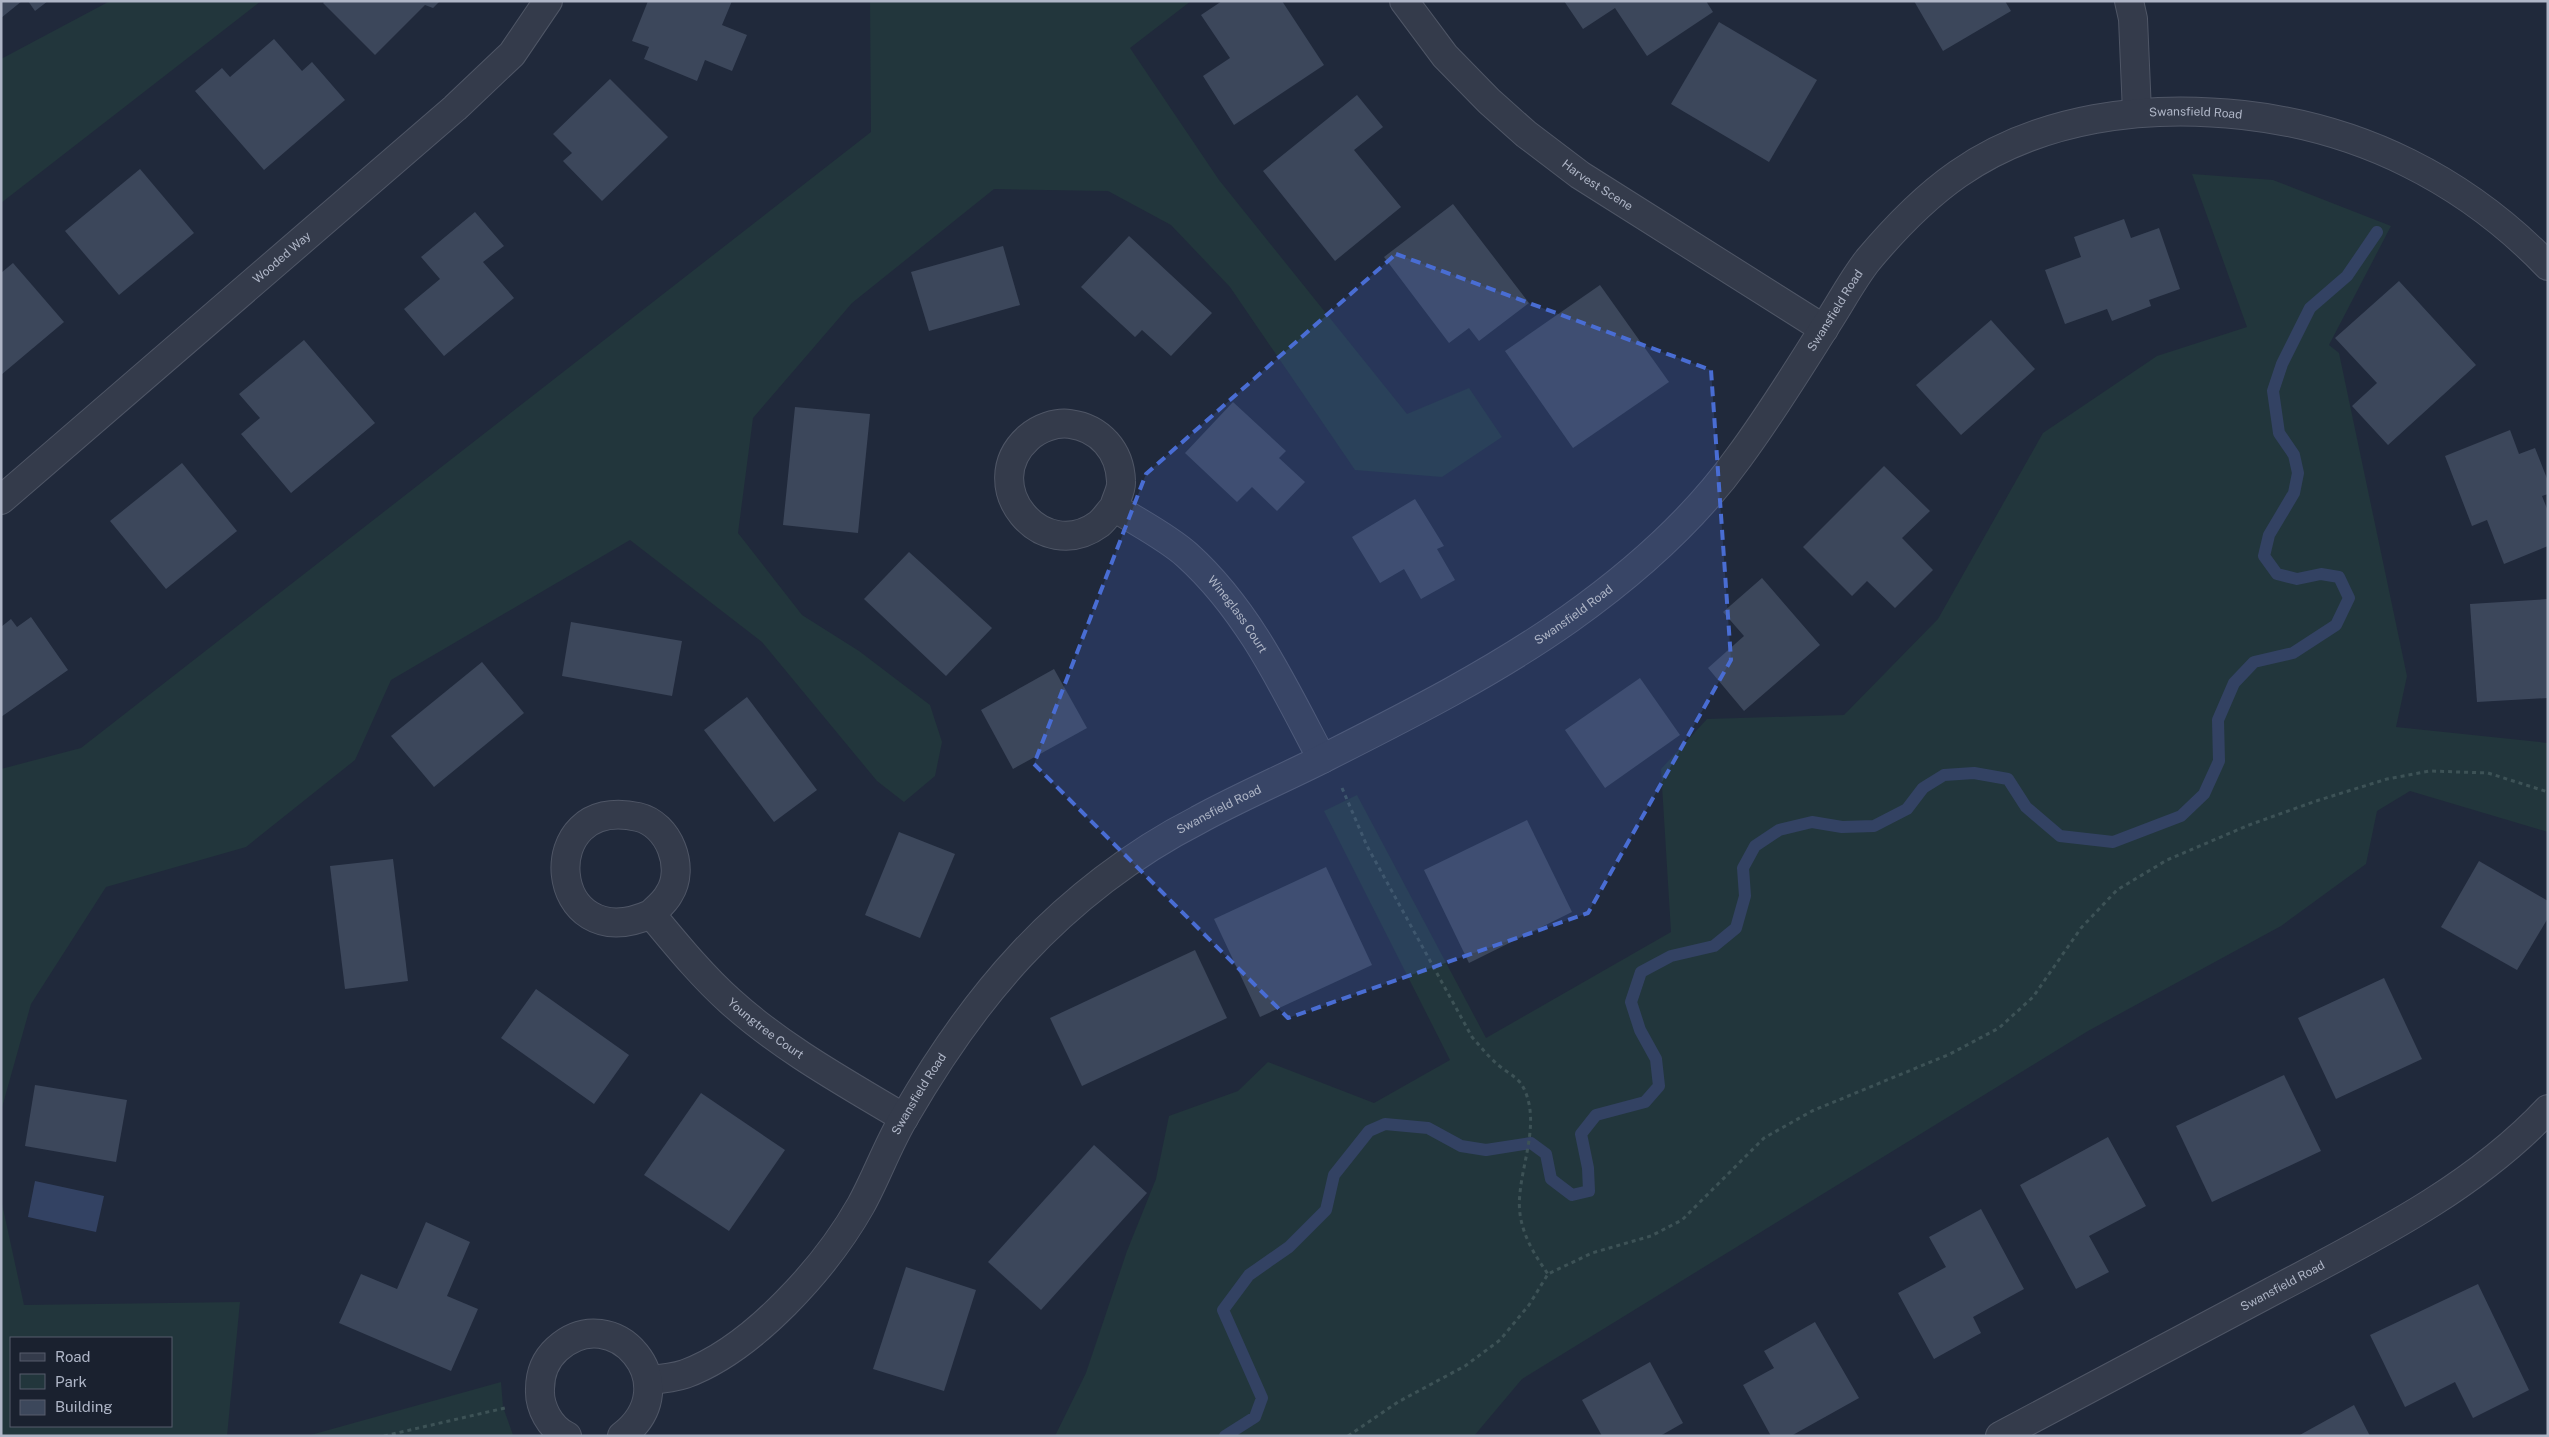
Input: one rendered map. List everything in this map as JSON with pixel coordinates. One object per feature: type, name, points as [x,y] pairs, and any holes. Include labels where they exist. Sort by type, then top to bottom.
[{"type":"street","name":"Wooded Way","points":[[1,500],[455,108],[512,54],[548,1]]},
{"type":"street","name":"Harvest Scene","points":[[1404,1],[1446,56],[1489,102],[1526,134],[1580,175],[1824,329]]},
{"type":"street","points":[[2129,1],[2133,19],[2137,112]]},
{"type":"street","name":"Swansfield Road","points":[[648,1380],[679,1377],[713,1361],[750,1334],[793,1296],[829,1255],[860,1206],[904,1118],[984,998],[1022,953],[1072,905],[1118,869],[1192,822],[1322,759],[1452,691],[1519,653],[1574,616],[1643,560],[1691,513],[1735,464],[1866,263],[1911,215],[1957,175],[2007,146],[2056,128],[2137,112],[2225,113],[2284,120],[2356,140],[2416,164],[2468,199],[2518,238],[2548,266]]},
{"type":"street","points":[[1062,423],[1082,426],[1100,435],[1115,453],[1122,482],[1114,506],[1100,523],[1086,532],[1068,535],[1049,533],[1032,525],[1018,509],[1009,486],[1011,465],[1020,445],[1036,431],[1062,423]]},
{"type":"street","name":"Wineglass Court","points":[[1114,506],[1187,555],[1227,598],[1267,653],[1322,759]]},
{"type":"street","points":[[621,813],[644,818],[660,830],[672,848],[676,868],[670,894],[651,914],[633,922],[618,924],[597,919],[582,909],[570,892],[564,869],[568,848],[580,829],[598,817],[621,813]]},
{"type":"street","name":"Youngtree Court","points":[[651,914],[690,960],[731,1002],[794,1052],[904,1118]]},
{"type":"street","name":"Swansfield Road","points":[[2000,1436],[2381,1234],[2461,1183],[2523,1135],[2548,1109]]},
{"type":"street","points":[[567,1436],[561,1433],[547,1418],[539,1397],[540,1376],[549,1356],[565,1342],[585,1335],[607,1335],[627,1344],[641,1360],[648,1380],[648,1402],[638,1421],[622,1436]]},
{"type":"path","points":[[1322,759],[1339,781],[1367,846],[1472,1037],[1496,1063],[1521,1084],[1528,1102],[1531,1121],[1520,1195],[1523,1226],[1529,1248],[1548,1274]]},
{"type":"path","points":[[1348,1436],[1398,1402],[1465,1366],[1500,1340],[1529,1305],[1548,1274],[1592,1252],[1651,1236],[1682,1220],[1764,1138],[1812,1111],[1950,1054],[1999,1028],[2033,996],[2081,928],[2117,890],[2167,860],[2249,825],[2316,801],[2387,779],[2430,771],[2488,774],[2548,792]]},
{"type":"path","points":[[384,1436],[497,1411],[539,1397]]},
{"type":"highlighted area","points":[[1396,254],[1711,370],[1731,660],[1588,913],[1288,1018],[1034,764],[1146,474]]},
{"type":"green space","points":[[110,1],[261,1],[1,203],[1,59]]},
{"type":"green space","points":[[870,1],[1191,1],[1130,48],[1219,180],[1407,414],[1469,388],[1502,437],[1442,477],[1355,470],[1230,287],[1171,225],[1108,191],[994,189],[852,303],[753,418],[738,533],[802,615],[859,651],[930,705],[942,742],[935,776],[904,802],[877,781],[762,642],[630,540],[391,680],[355,760],[246,847],[106,887],[31,1004],[1,1111],[1,769],[81,748],[871,132]]},
{"type":"green space","points":[[2192,174],[2273,180],[2391,226],[2329,345],[2339,353],[2407,676],[2396,727],[2548,743],[2548,832],[2410,791],[2377,811],[2366,864],[2281,926],[2088,1031],[1522,1379],[1474,1436],[1055,1436],[1086,1373],[1127,1251],[1156,1179],[1169,1116],[1238,1091],[1268,1062],[1374,1103],[1450,1060],[1324,811],[1357,795],[1486,1038],[1671,932],[1661,769],[1707,719],[1844,715],[1938,619],[2043,433],[2157,356],[2247,327]]},
{"type":"green space","points":[[1,1199],[24,1305],[240,1302],[227,1436],[1,1436]]},
{"type":"green space","points":[[501,1382],[503,1407],[513,1435],[307,1436]]},
{"type":"water","points":[[35,1181],[104,1196],[96,1232],[28,1217]]},
{"type":"building","points":[[1,1],[22,1],[1,18]]},
{"type":"building","points":[[28,1],[48,1],[35,11]]},
{"type":"building","points":[[325,1],[440,1],[433,8],[425,5],[375,55],[323,3]]},
{"type":"building","points":[[648,1],[732,1],[722,25],[747,35],[732,71],[705,60],[697,81],[644,59],[649,47],[632,41]]},
{"type":"building","points":[[1222,1],[1282,1],[1324,65],[1234,125],[1203,76],[1230,58],[1201,15]]},
{"type":"building","points":[[1564,1],[1706,1],[1713,12],[1647,56],[1615,8],[1583,29]]},
{"type":"building","points":[[1914,1],[2005,1],[2011,11],[1943,51]]},
{"type":"building","points":[[1719,22],[1817,80],[1769,162],[1671,104]]},
{"type":"building","points":[[274,39],[302,71],[312,62],[345,100],[264,170],[195,91],[222,68],[230,77]]},
{"type":"building","points":[[610,79],[668,137],[602,201],[563,161],[572,153],[553,134]]},
{"type":"building","points":[[1357,95],[1383,127],[1354,150],[1401,207],[1335,261],[1263,171]]},
{"type":"building","points":[[140,169],[194,233],[119,295],[65,231]]},
{"type":"building","points":[[1453,204],[1529,303],[1479,341],[1469,328],[1449,343],[1384,257]]},
{"type":"building","points":[[475,212],[504,246],[483,262],[514,298],[444,356],[404,309],[440,279],[421,257]]},
{"type":"building","points":[[2124,219],[2131,238],[2159,228],[2180,289],[2149,300],[2151,306],[2112,321],[2107,309],[2065,324],[2045,270],[2081,257],[2074,237]]},
{"type":"building","points":[[1129,236],[1212,313],[1171,356],[1142,330],[1135,337],[1081,287]]},
{"type":"building","points":[[1003,246],[1020,305],[929,331],[911,272]]},
{"type":"building","points":[[13,263],[64,322],[1,375],[1,273]]},
{"type":"building","points":[[2399,281],[2476,365],[2388,445],[2352,406],[2377,383],[2335,338]]},
{"type":"building","points":[[1600,285],[1669,382],[1573,448],[1505,351]]},
{"type":"building","points":[[1991,320],[2035,369],[1961,435],[1916,385]]},
{"type":"building","points":[[304,340],[375,423],[291,493],[241,434],[260,418],[239,394]]},
{"type":"building","points":[[1233,402],[1286,451],[1279,458],[1305,482],[1277,511],[1252,487],[1237,502],[1185,453]]},
{"type":"building","points":[[795,407],[870,414],[858,533],[783,525]]},
{"type":"building","points":[[2510,430],[2519,454],[2535,448],[2548,481],[2548,494],[2542,496],[2548,511],[2548,546],[2504,564],[2487,520],[2472,526],[2445,456]]},
{"type":"building","points":[[182,463],[237,531],[166,589],[110,521]]},
{"type":"building","points":[[1884,466],[1930,511],[1902,538],[1933,570],[1895,608],[1867,581],[1852,596],[1803,547]]},
{"type":"building","points":[[1415,499],[1444,546],[1437,549],[1455,580],[1421,599],[1404,569],[1380,583],[1352,537]]},
{"type":"building","points":[[909,552],[992,628],[946,676],[864,599]]},
{"type":"building","points":[[1762,578],[1820,645],[1744,711],[1708,668],[1744,636],[1723,612]]},
{"type":"building","points":[[2548,599],[2548,698],[2477,702],[2470,604]]},
{"type":"building","points":[[31,617],[68,670],[1,717],[1,627],[11,619],[17,627]]},
{"type":"building","points":[[571,622],[682,641],[672,696],[562,676]]},
{"type":"building","points":[[482,662],[524,713],[434,787],[391,736]]},
{"type":"building","points":[[1054,669],[1087,728],[1013,769],[981,710]]},
{"type":"building","points":[[1640,678],[1680,735],[1605,788],[1565,730]]},
{"type":"building","points":[[747,697],[817,790],[774,822],[704,730]]},
{"type":"building","points":[[1527,820],[1572,912],[1469,963],[1424,870]]},
{"type":"building","points":[[899,832],[955,854],[920,938],[865,915]]},
{"type":"building","points":[[393,859],[408,981],[345,989],[330,866]]},
{"type":"building","points":[[2479,861],[2548,901],[2548,918],[2517,970],[2441,927]]},
{"type":"building","points":[[1326,867],[1372,965],[1260,1017],[1214,919]]},
{"type":"building","points":[[1195,950],[1227,1018],[1082,1086],[1050,1018]]},
{"type":"building","points":[[2384,978],[2422,1059],[2336,1099],[2298,1018]]},
{"type":"building","points":[[536,989],[629,1055],[594,1104],[501,1038]]},
{"type":"building","points":[[2284,1075],[2321,1151],[2212,1202],[2176,1126]]},
{"type":"building","points":[[35,1085],[127,1100],[116,1162],[25,1146]]},
{"type":"building","points":[[701,1093],[785,1150],[729,1231],[644,1175]]},
{"type":"building","points":[[2108,1137],[2146,1206],[2089,1236],[2109,1272],[2076,1289],[2020,1185]]},
{"type":"building","points":[[1094,1145],[1147,1193],[1041,1310],[988,1262]]},
{"type":"building","points":[[1981,1209],[2024,1289],[1973,1317],[1981,1333],[1934,1359],[1898,1293],[1946,1267],[1929,1237]]},
{"type":"building","points":[[426,1222],[470,1242],[447,1296],[478,1309],[451,1371],[339,1323],[361,1274],[397,1289]]},
{"type":"building","points":[[906,1267],[976,1290],[944,1391],[873,1369]]},
{"type":"building","points":[[2478,1284],[2529,1390],[2473,1418],[2455,1382],[2405,1407],[2370,1335]]},
{"type":"building","points":[[1815,1322],[1859,1398],[1791,1436],[1771,1436],[1743,1385],[1774,1368],[1764,1351]]},
{"type":"building","points":[[1650,1362],[1683,1423],[1660,1436],[1602,1436],[1582,1400]]},
{"type":"building","points":[[2354,1405],[2370,1436],[2298,1436]]},
{"type":"waterway","points":[[1225,1436],[1255,1417],[1262,1398],[1223,1310],[1249,1275],[1289,1247],[1326,1210],[1334,1175],[1369,1131],[1385,1124],[1428,1128],[1461,1146],[1486,1150],[1531,1143],[1546,1154],[1551,1179],[1572,1195],[1589,1191],[1588,1168],[1581,1134],[1596,1115],[1645,1102],[1659,1086],[1656,1059],[1640,1030],[1631,1002],[1641,972],[1671,956],[1714,946],[1736,928],[1745,896],[1743,868],[1755,846],[1779,830],[1812,822],[1842,827],[1874,826],[1907,809],[1923,788],[1944,775],[1974,773],[2008,779],[2026,807],[2060,836],[2113,842],[2181,816],[2204,794],[2219,761],[2218,720],[2234,683],[2254,662],[2293,653],[2336,625],[2349,598],[2339,577],[2321,574],[2297,579],[2277,574],[2264,556],[2269,535],[2294,493],[2298,473],[2294,455],[2279,433],[2273,391],[2282,364],[2310,308],[2347,276],[2377,232]]}]
